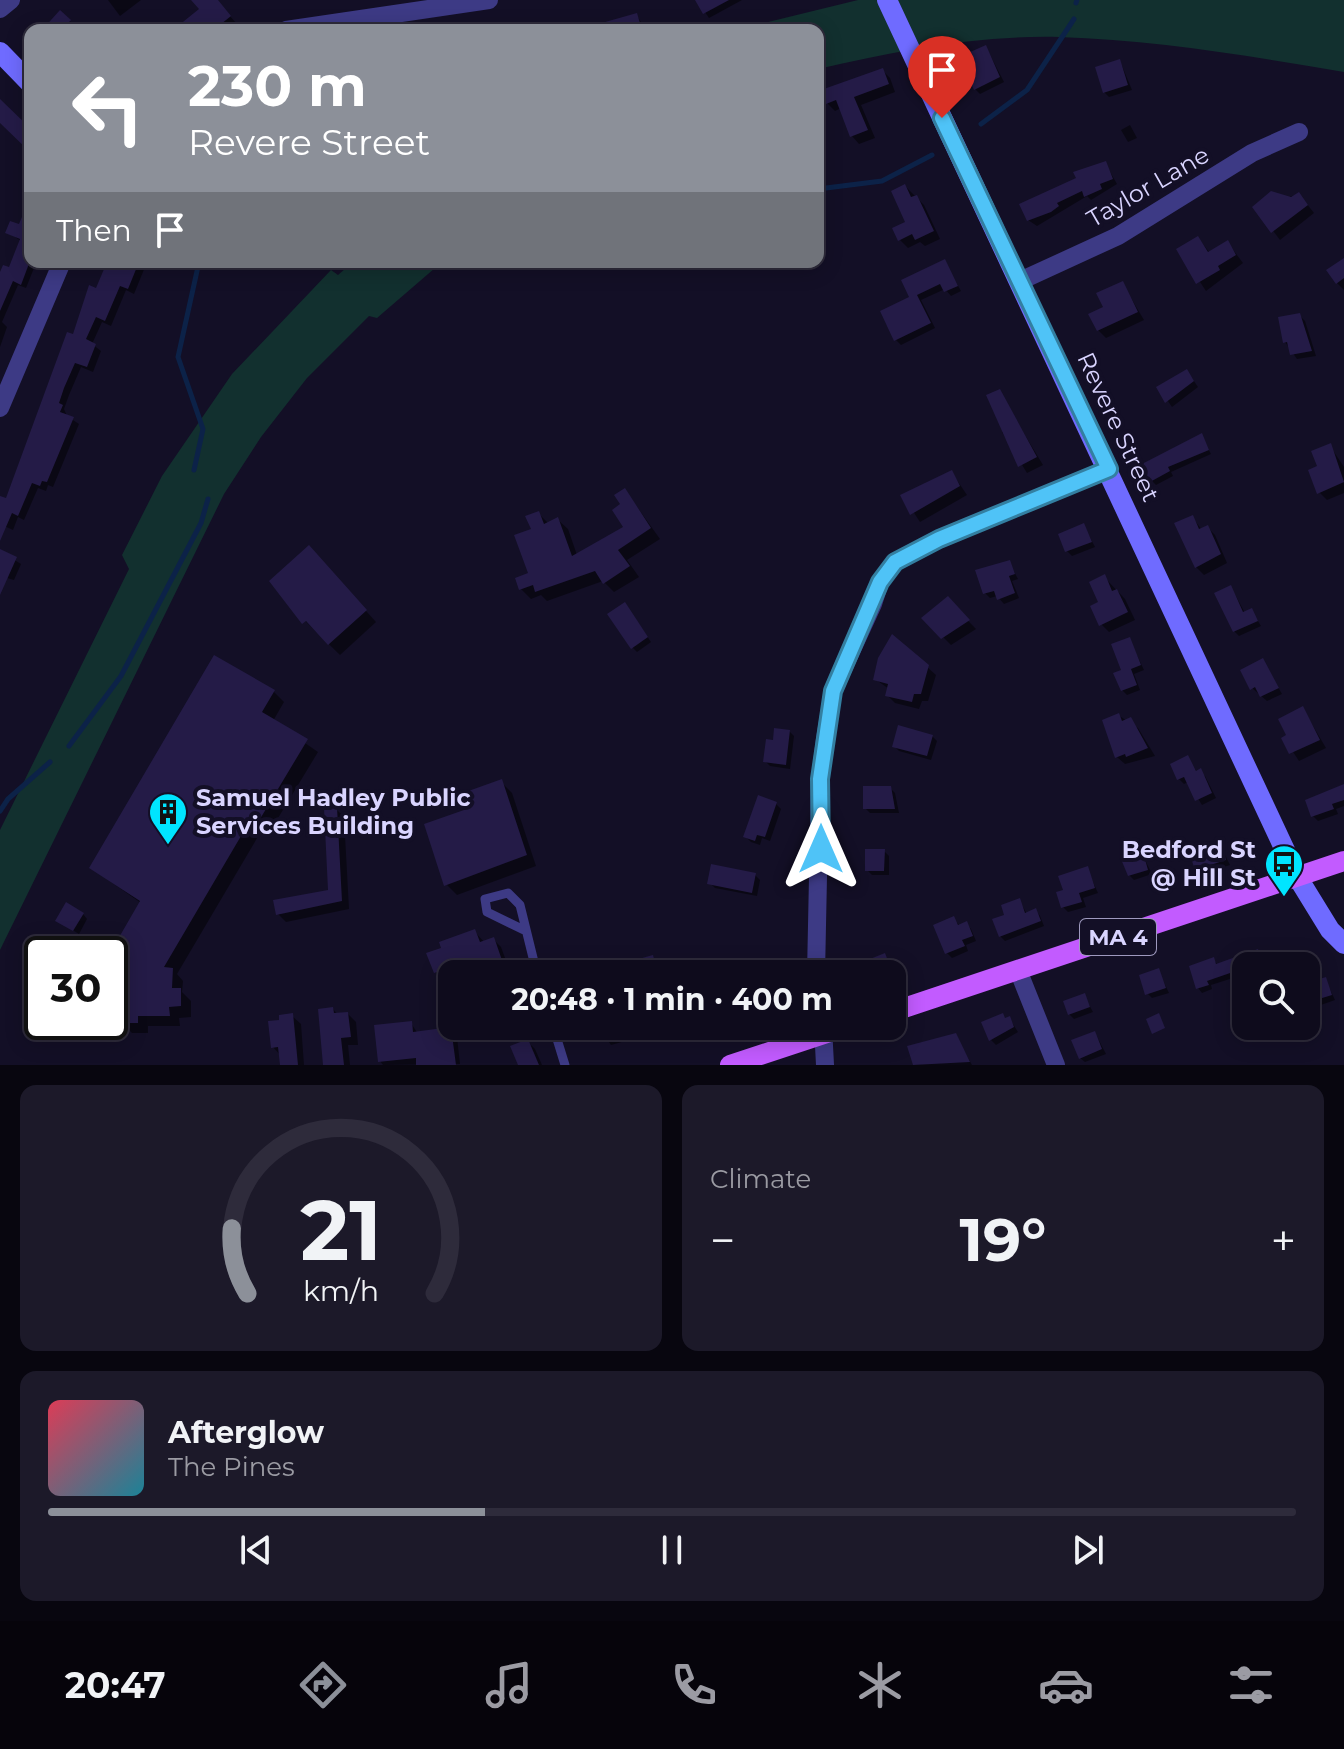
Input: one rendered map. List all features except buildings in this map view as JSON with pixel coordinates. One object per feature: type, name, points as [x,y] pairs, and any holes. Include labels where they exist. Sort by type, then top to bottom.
[{"type":"main road","name":"MA 4","points":[[906,1007],[1344,861]]},
{"type":"main road","points":[[730,1065],[797,1040]]},
{"type":"street","points":[[0,9],[11,0]]},
{"type":"street","points":[[327,24],[489,0]]},
{"type":"street","name":"Revere Street","points":[[887,0],[1298,878],[1330,930],[1344,944]]},
{"type":"street","points":[[0,52],[24,77]]},
{"type":"street","name":"Taylor Lane","points":[[1020,281],[1118,236],[1252,153],[1299,132]]},
{"type":"street","points":[[0,408],[59,268]]},
{"type":"street","points":[[816,960],[820,779],[833,691],[880,582],[895,562],[939,539],[1109,469]]},
{"type":"street","points":[[1018,970],[1056,1065]]},
{"type":"street","points":[[824,1040],[825,1065]]},
{"type":"lane","points":[[524,930],[487,912],[485,899],[508,893],[520,905],[533,960]]},
{"type":"lane","points":[[557,1040],[565,1065]]},
{"type":"green space","points":[[858,0],[1344,0],[1344,72],[1167,45],[1059,37],[998,39],[937,46],[824,68],[824,24],[760,24]]},
{"type":"green space","points":[[346,268],[435,268],[377,318],[369,316],[307,378],[261,437],[224,494],[0,950],[0,830],[129,569],[122,555],[162,476],[232,374],[331,270],[338,275]]},
{"type":"waterway","points":[[981,124],[1027,90],[1074,19]]},
{"type":"waterway","points":[[824,188],[882,181],[932,155]]},
{"type":"waterway","points":[[194,470],[203,429],[178,357],[198,268]]},
{"type":"waterway","points":[[69,746],[121,676],[201,523],[208,499]]},
{"type":"waterway","points":[[0,811],[8,799],[50,762]]},
{"type":"place","name":"Samuel Hadley Public Services Building","points":[[168,846]]},
{"type":"place","name":"Bedford St @ Hill St","points":[[1284,898]]},
{"type":"route","points":[[821,849],[820,779],[833,691],[880,582],[895,562],[939,539],[1109,469],[942,118]]}]
